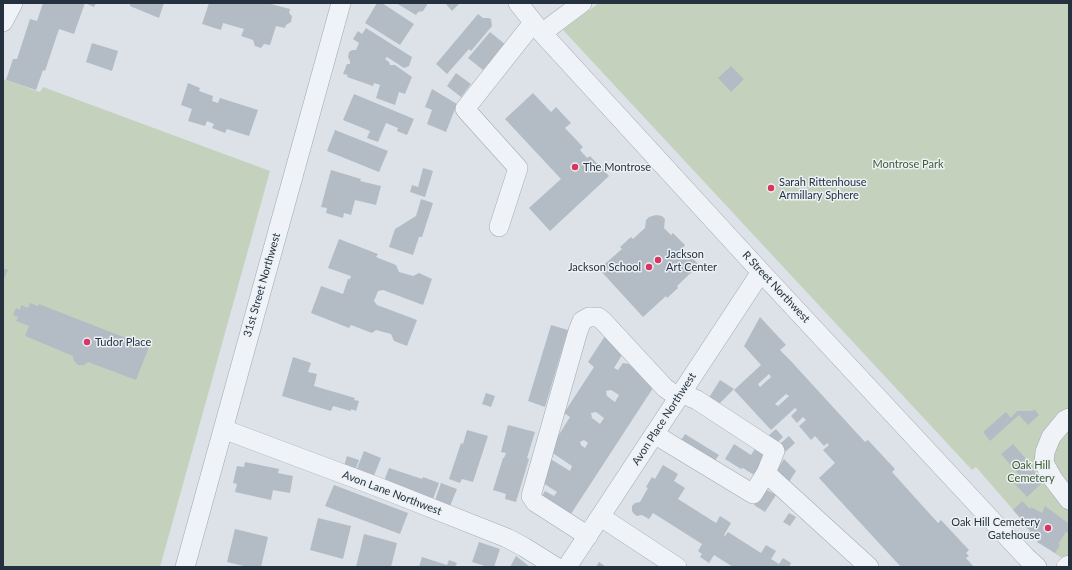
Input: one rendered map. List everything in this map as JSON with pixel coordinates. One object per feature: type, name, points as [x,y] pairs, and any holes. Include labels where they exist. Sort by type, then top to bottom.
[{"type":"street","points":[[3,22],[14,3]]},
{"type":"street","name":"31st Street Northwest","points":[[185,567],[341,3]]},
{"type":"street","name":"R Street Northwest","points":[[518,3],[538,28],[761,272],[1026,557],[1037,567]]},
{"type":"street","points":[[499,227],[518,168],[465,109],[538,28],[582,3]]},
{"type":"street","name":"Avon Place Northwest","points":[[567,567],[761,272]]},
{"type":"street","points":[[588,536],[535,502],[531,496],[578,331],[582,322],[590,317],[598,317],[603,321],[665,388],[680,395],[697,400],[776,450],[766,473],[753,494],[654,434]]},
{"type":"street","points":[[1069,418],[1065,420],[1051,437],[1045,452],[1044,464],[1069,500]]},
{"type":"street","name":"Avon Lane Northwest","points":[[223,429],[378,487],[507,538],[556,567]]},
{"type":"street","points":[[766,473],[869,567]]},
{"type":"street","points":[[601,517],[677,567]]},
{"type":"green space","name":"Montrose Park","points":[[599,3],[1069,3],[1069,563],[1053,552],[1022,520],[976,467],[972,470],[563,30]]},
{"type":"green space","points":[[3,79],[40,92],[43,87],[270,171],[160,567],[3,567]]},
{"type":"building","points":[[43,3],[85,3],[74,34],[59,29],[45,71],[43,70],[36,90],[6,80],[13,59],[17,59],[30,19],[37,21]]},
{"type":"building","points":[[85,3],[96,3],[94,7]]},
{"type":"building","points":[[127,3],[164,3],[159,18],[130,6],[130,4]]},
{"type":"building","points":[[209,3],[267,3],[290,9],[289,13],[292,16],[291,22],[286,25],[285,28],[276,26],[270,45],[264,44],[261,48],[255,46],[253,40],[241,36],[244,29],[223,23],[221,30],[202,24]]},
{"type":"building","points":[[377,3],[382,3],[414,24],[400,45],[365,23]]},
{"type":"building","points":[[396,3],[427,3],[427,5],[423,11],[418,12],[416,15]]},
{"type":"building","points":[[445,3],[460,3],[452,11]]},
{"type":"building","points":[[478,14],[483,18],[491,19],[492,26],[471,51],[469,49],[447,74],[436,64]]},
{"type":"building","points":[[366,28],[412,57],[409,66],[404,68],[387,57],[385,59],[390,65],[395,65],[412,77],[405,94],[399,92],[395,105],[376,98],[380,85],[374,83],[373,86],[347,77],[348,75],[343,74],[347,64],[350,64],[348,57],[349,52],[356,50],[359,43],[353,39],[358,31],[362,34]]},
{"type":"building","points":[[490,32],[506,45],[483,70],[468,58]]},
{"type":"building","points":[[92,43],[118,51],[112,71],[86,62]]},
{"type":"building","points":[[731,66],[744,79],[731,92],[718,78]]},
{"type":"building","points":[[456,73],[471,84],[461,97],[447,86]]},
{"type":"building","points":[[188,83],[200,88],[199,91],[213,96],[212,101],[218,103],[220,98],[258,110],[249,136],[227,129],[225,133],[212,128],[214,124],[207,121],[205,126],[188,121],[192,109],[181,105]]},
{"type":"building","points":[[432,89],[457,104],[446,132],[427,124],[432,110],[425,107]]},
{"type":"building","name":"The Montrose","points":[[533,93],[551,112],[556,107],[571,123],[565,128],[583,147],[580,150],[587,158],[590,156],[609,176],[550,231],[529,208],[561,179],[505,119]]},
{"type":"building","points":[[354,94],[414,119],[407,135],[397,131],[398,128],[386,123],[378,142],[367,138],[370,131],[343,120]]},
{"type":"building","points":[[335,130],[388,151],[379,172],[327,151]]},
{"type":"building","points":[[423,168],[433,171],[425,197],[410,192],[412,185],[418,187]]},
{"type":"building","points":[[331,170],[361,179],[360,181],[381,186],[376,205],[355,200],[351,215],[344,213],[343,218],[326,213],[327,208],[321,207]]},
{"type":"building","points":[[421,199],[433,203],[422,237],[419,237],[413,255],[389,247],[395,229],[416,216]]},
{"type":"building","name":"Jackson School","points":[[656,215],[662,216],[665,219],[664,228],[671,235],[673,233],[685,245],[683,248],[699,265],[677,286],[678,288],[667,298],[666,296],[643,317],[599,269],[622,249],[620,247],[631,237],[633,239],[645,228],[646,220],[649,217]]},
{"type":"building","points":[[339,239],[378,254],[376,257],[396,265],[399,272],[413,276],[419,273],[432,279],[423,305],[383,290],[378,291],[374,301],[377,305],[417,320],[407,346],[394,341],[391,334],[376,330],[372,333],[351,325],[349,328],[311,313],[321,286],[343,294],[348,279],[350,279],[351,276],[328,268]]},
{"type":"building","points":[[3,268],[8,270],[3,281]]},
{"type":"building","name":"Tudor Place","points":[[30,303],[38,306],[39,304],[149,347],[136,380],[88,362],[84,365],[78,365],[74,361],[73,356],[25,336],[29,326],[16,321],[18,317],[13,315],[16,308],[20,310],[21,305],[28,308]]},
{"type":"building","points":[[760,317],[786,345],[780,350],[865,442],[868,440],[895,469],[892,472],[938,523],[941,520],[969,550],[966,553],[969,556],[966,558],[974,567],[901,567],[819,478],[835,463],[823,450],[829,445],[827,443],[824,446],[815,436],[811,440],[799,426],[806,420],[803,417],[797,423],[791,416],[797,410],[795,408],[771,430],[734,390],[761,365],[744,346]],"holes":[[[769,374],[771,377],[760,387],[758,384]],[[786,394],[789,396],[778,406],[775,404]]]},
{"type":"building","points":[[551,325],[568,330],[545,407],[528,401]]},
{"type":"building","points":[[605,336],[622,355],[614,368],[618,370],[623,363],[629,364],[653,388],[567,520],[538,502],[545,491],[554,496],[557,492],[543,483],[549,458],[570,471],[572,466],[551,452],[555,441],[570,417],[564,413],[594,367],[588,362]],"holes":[[[611,390],[619,395],[615,402],[607,396],[606,391]],[[596,412],[604,418],[600,424],[592,418],[591,413]],[[584,440],[588,443],[585,448],[580,442]]]},
{"type":"building","points":[[293,357],[311,363],[308,372],[317,374],[314,386],[355,398],[354,400],[359,401],[356,411],[333,406],[331,411],[282,396]]},
{"type":"building","points":[[720,380],[734,389],[714,409],[705,404]]},
{"type":"building","points":[[486,393],[495,396],[491,407],[482,404]]},
{"type":"building","points":[[1034,409],[1039,415],[1028,425],[1019,415],[990,441],[983,432],[1006,412],[1011,418],[1017,411],[1033,411]]},
{"type":"building","points":[[508,425],[535,432],[527,458],[529,459],[516,502],[505,499],[506,494],[493,490],[506,453],[501,452]]},
{"type":"building","points":[[776,429],[783,437],[776,444],[768,436]]},
{"type":"building","points":[[467,430],[488,436],[473,482],[462,479],[460,483],[449,479]]},
{"type":"building","points":[[685,434],[719,455],[711,466],[678,445]]},
{"type":"building","points":[[789,436],[795,443],[783,454],[776,447]]},
{"type":"building","points":[[734,444],[751,455],[756,447],[771,456],[757,477],[725,459]]},
{"type":"building","points":[[1013,444],[1034,468],[1032,469],[1043,482],[1027,497],[1013,482],[1020,476],[1001,454]]},
{"type":"building","points":[[364,451],[381,458],[373,478],[356,471]]},
{"type":"building","points":[[347,456],[359,460],[355,471],[344,466]]},
{"type":"building","points":[[784,459],[796,471],[787,485],[775,473]]},
{"type":"building","points":[[245,462],[279,469],[278,473],[293,476],[290,493],[273,490],[271,500],[235,492],[237,484],[233,483],[237,466],[244,467]]},
{"type":"building","points":[[663,465],[678,474],[674,481],[685,488],[678,499],[716,523],[720,516],[731,523],[724,535],[725,536],[728,532],[761,553],[766,545],[776,551],[771,559],[779,564],[783,558],[791,563],[789,567],[733,567],[714,555],[709,563],[700,557],[702,554],[698,551],[702,544],[653,513],[649,519],[642,515],[637,516],[634,514],[632,511],[632,506],[635,503],[640,502],[652,477],[655,479]]},
{"type":"building","points":[[389,468],[439,483],[433,499],[384,481]]},
{"type":"building","points":[[441,483],[457,489],[450,506],[435,500]]},
{"type":"building","points":[[334,485],[408,513],[400,534],[325,506]]},
{"type":"building","points":[[765,489],[776,495],[765,512],[754,505]]},
{"type":"building","name":"Oak Hill Cemetery Gatehouse","points":[[1022,501],[1030,509],[1031,507],[1042,513],[1045,506],[1068,523],[1069,531],[1068,533],[1066,532],[1058,544],[1060,545],[1055,553],[1037,542],[1039,539],[1028,533],[1030,530],[1020,524],[1022,520],[1013,510]]},
{"type":"building","points":[[789,513],[796,517],[790,526],[783,522]]},
{"type":"building","points":[[318,518],[351,526],[343,559],[310,550]]},
{"type":"building","points":[[235,529],[268,537],[261,567],[248,567],[227,562]]},
{"type":"building","points":[[364,534],[397,543],[391,567],[356,567]]},
{"type":"building","points":[[479,542],[500,549],[494,567],[488,567],[472,562]]},
{"type":"building","points":[[516,556],[530,567],[510,567]]},
{"type":"building","points":[[422,557],[447,565],[449,560],[457,563],[455,567],[419,567]]},
{"type":"building","points":[[599,562],[606,567],[596,567]]},
{"type":"place","name":"The Montrose","points":[[575,167]]},
{"type":"place","name":"Sarah Rittenhouse Armillary Sphere","points":[[771,188]]},
{"type":"place","name":"Jackson Art Center","points":[[658,260]]},
{"type":"place","name":"Jackson School","points":[[649,267]]},
{"type":"place","name":"Tudor Place","points":[[87,342]]},
{"type":"place","name":"Oak Hill Cemetery Gatehouse","points":[[1048,528]]},
{"type":"park label","name":"Oak Hill Cemetery","points":[[1031,471]]}]
